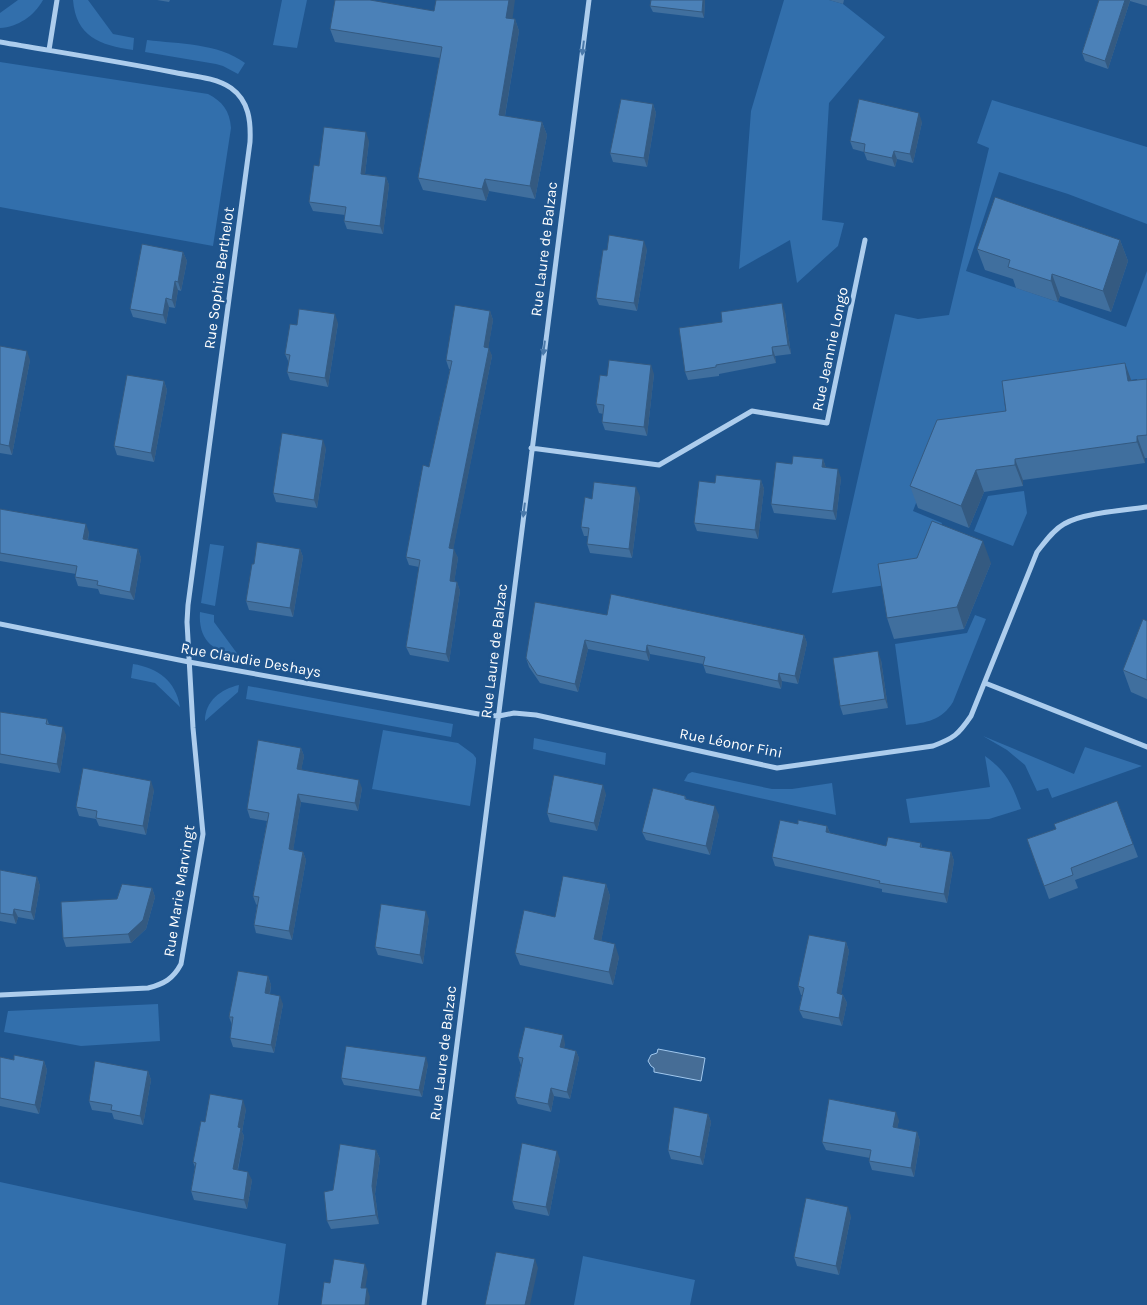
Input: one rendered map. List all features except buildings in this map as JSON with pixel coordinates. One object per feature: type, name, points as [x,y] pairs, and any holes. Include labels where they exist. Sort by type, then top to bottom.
[{"type":"street","points":[[0,42],[49,50],[57,0]]},
{"type":"street","name":"Rue Laure de Balzac","points":[[424,1305],[589,0]]},
{"type":"street","name":"Rue Sophie Berthelot","points":[[49,50],[218,81],[231,88],[240,97],[248,110],[251,123],[188,606],[189,662]]},
{"type":"street","name":"Rue Jeannie Longo","points":[[531,448],[659,465],[752,411],[827,423],[864,240]]},
{"type":"street","name":"Rue Léonor Fini","points":[[499,716],[514,713],[536,715],[777,768],[933,746],[950,740],[959,733],[971,716],[1037,552],[1050,535],[1062,524],[1077,517],[1147,507]]},
{"type":"street","name":"Rue Claudie Deshays","points":[[0,624],[189,662],[484,715],[499,716]]},
{"type":"street","name":"Rue Marie Marvingt","points":[[0,995],[148,988],[168,981],[177,972],[181,964],[203,834],[189,662]]},
{"type":"street","points":[[985,683],[1147,748]]},
{"type":"shaded area","points":[[18,0],[43,0],[25,20],[0,28],[0,13]]},
{"type":"shaded area","points":[[73,0],[88,0],[113,34],[134,38],[133,50],[100,42],[92,37],[79,23]]},
{"type":"shaded area","points":[[282,0],[307,0],[297,48],[273,45]]},
{"type":"shaded area","points":[[784,0],[829,0],[843,4],[885,37],[829,103],[822,220],[844,223],[838,246],[797,283],[790,240],[739,269],[751,111]]},
{"type":"shaded area","points":[[147,40],[211,48],[234,56],[245,63],[238,74],[216,64],[145,52]]},
{"type":"shaded area","points":[[0,62],[208,94],[217,100],[229,116],[231,128],[213,246],[0,207]]},
{"type":"shaded area","points":[[992,100],[1147,147],[1147,224],[1068,194],[999,172],[966,271],[1126,327],[1147,271],[1147,397],[1140,397],[1137,379],[1004,399],[1008,428],[941,438],[913,511],[942,523],[921,575],[886,585],[832,593],[895,314],[918,319],[949,315],[989,148],[977,143]]},
{"type":"shaded area","points":[[1024,491],[1027,513],[1013,546],[974,531],[988,496]]},
{"type":"shaded area","points":[[210,544],[224,546],[215,606],[201,603]]},
{"type":"shaded area","points":[[200,612],[214,615],[214,622],[239,656],[215,648],[209,643],[202,630]]},
{"type":"shaded area","points":[[975,615],[986,619],[953,702],[939,717],[906,725],[895,644],[967,633]]},
{"type":"shaded area","points":[[133,664],[150,669],[164,677],[174,690],[180,707],[155,683],[131,678]]},
{"type":"shaded area","points":[[239,685],[238,692],[205,721],[208,708],[215,697]]},
{"type":"shaded area","points":[[248,686],[453,724],[451,737],[246,699]]},
{"type":"shaded area","points":[[383,730],[458,743],[473,754],[476,758],[476,763],[470,806],[372,789]]},
{"type":"shaded area","points":[[983,736],[1074,774],[1085,747],[1142,766],[1052,798],[1048,788],[1037,791],[1025,765],[1007,750]]},
{"type":"shaded area","points":[[534,738],[606,753],[605,765],[533,749]]},
{"type":"shaded area","points":[[985,756],[1004,773],[1015,792],[1021,809],[989,819],[910,823],[906,799],[990,787]]},
{"type":"shaded area","points":[[692,772],[772,789],[792,789],[832,783],[836,815],[684,781],[688,774]]},
{"type":"shaded area","points":[[158,1004],[160,1041],[81,1046],[4,1032],[8,1011]]},
{"type":"shaded area","points":[[658,1049],[705,1058],[701,1081],[654,1072],[654,1068],[648,1061],[651,1055],[657,1053]]},
{"type":"shaded area","points":[[0,1182],[286,1244],[278,1305],[0,1305]]},
{"type":"shaded area","points":[[583,1256],[695,1280],[690,1305],[574,1305]]}]
